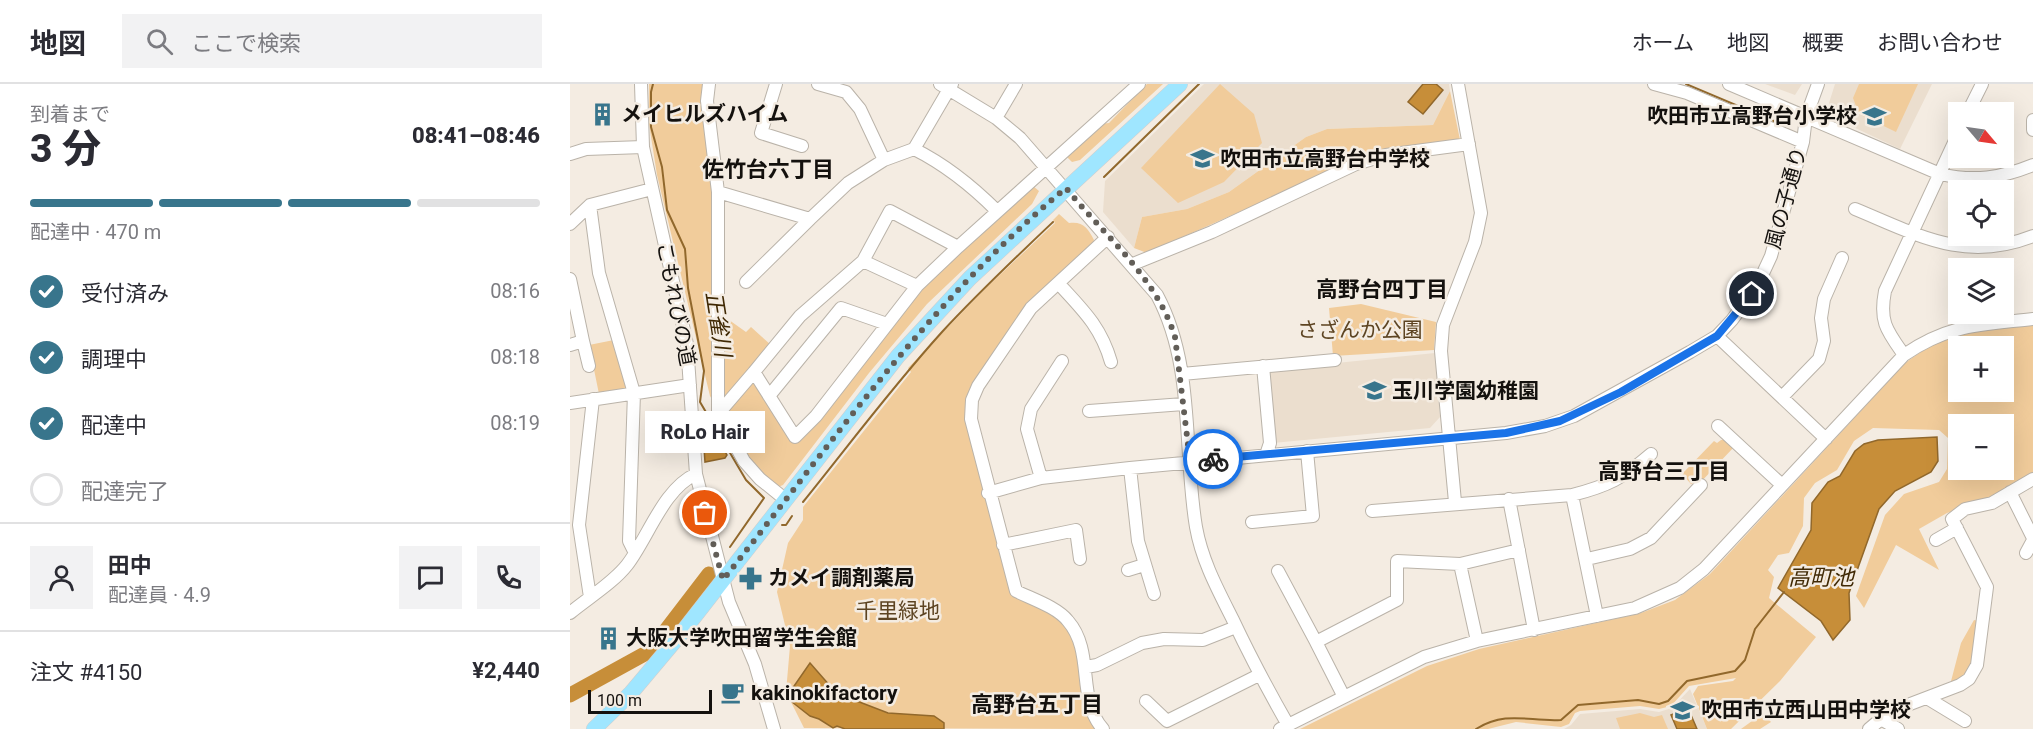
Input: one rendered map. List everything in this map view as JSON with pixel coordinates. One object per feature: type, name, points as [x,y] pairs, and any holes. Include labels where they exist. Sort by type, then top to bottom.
[{"type":"main road","points":[[594,729],[651,669],[898,356],[934,314],[1066,188],[1180,84]]},
{"type":"street","name":"こもれびの道","points":[[641,84],[643,147],[682,311],[696,474],[729,602],[763,687],[774,729]]},
{"type":"street","points":[[709,84],[707,101],[718,192],[718,414],[744,460],[760,479],[786,500]]},
{"type":"street","points":[[776,84],[761,133],[802,146]]},
{"type":"street","points":[[818,84],[849,88],[884,160]]},
{"type":"street","points":[[996,118],[1016,84]]},
{"type":"street","points":[[754,372],[795,437],[816,416],[917,286],[1139,84]]},
{"type":"street","points":[[1455,502],[1441,351],[1443,325],[1476,242],[1481,213],[1458,84]]},
{"type":"street","points":[[1654,84],[1687,93],[1803,142]]},
{"type":"street","points":[[1729,84],[1940,174],[1961,179],[1983,179],[2008,175],[2033,165]]},
{"type":"street","name":"風の子通り","points":[[988,493],[1041,478],[1190,461],[1506,433],[1545,426],[1574,416],[1621,392],[1717,336],[1745,304],[1758,284],[1771,256],[1803,142],[1806,117],[1818,84]]},
{"type":"street","points":[[1973,102],[1982,84]]},
{"type":"street","points":[[746,282],[848,183],[884,160],[914,149],[947,86],[996,118],[1047,167],[1133,264],[1157,295],[1170,319],[1182,374],[1196,526],[1204,563],[1284,727],[1424,657],[1477,641],[1635,608],[1680,588],[1704,569],[1904,355],[1927,339],[1953,329],[2033,319]]},
{"type":"street","points":[[2033,120],[2033,130]]},
{"type":"street","points":[[1133,264],[1212,232],[1356,164],[1386,155],[1469,144]]},
{"type":"street","points":[[570,154],[586,149],[643,147]]},
{"type":"street","points":[[914,149],[939,162],[968,183],[997,211]]},
{"type":"street","points":[[1904,355],[1886,330],[1881,312],[1885,291],[1948,156]]},
{"type":"street","points":[[570,224],[591,205],[652,189]]},
{"type":"street","points":[[718,192],[810,219]]},
{"type":"street","points":[[591,205],[599,273],[634,393],[629,541],[634,551]]},
{"type":"street","points":[[1856,209],[1942,244],[1965,248],[1992,248],[2033,236]]},
{"type":"street","points":[[718,414],[800,316],[863,261],[890,211],[958,247]]},
{"type":"street","points":[[1103,729],[1098,723],[1087,693],[1086,667],[1081,641],[1068,619],[1016,591],[988,493],[971,419],[972,400],[978,386],[1031,308],[1108,237]]},
{"type":"street","points":[[1782,398],[1819,359],[1824,341],[1821,318],[1824,299],[1842,258]]},
{"type":"street","points":[[863,261],[917,286]]},
{"type":"street","points":[[570,279],[589,366]]},
{"type":"street","points":[[1059,284],[1094,322],[1105,340],[1111,362]]},
{"type":"street","points":[[769,396],[841,308],[887,324]]},
{"type":"street","points":[[1717,336],[1826,440]]},
{"type":"street","points":[[570,345],[584,340]]},
{"type":"street","points":[[1182,374],[1335,360]]},
{"type":"street","points":[[1041,478],[1027,429],[1031,409],[1062,361]]},
{"type":"street","points":[[1263,366],[1270,443],[1266,455]]},
{"type":"street","points":[[570,403],[690,384]]},
{"type":"street","points":[[590,597],[576,555],[593,399]]},
{"type":"street","points":[[1089,411],[1184,404]]},
{"type":"street","points":[[1718,426],[1782,485]]},
{"type":"street","points":[[1252,522],[1313,516],[1307,451]]},
{"type":"street","points":[[1372,511],[1455,502],[1572,495],[1603,487],[1624,477],[1651,454]]},
{"type":"street","points":[[1130,468],[1138,541],[1154,594]]},
{"type":"street","points":[[570,612],[623,569],[656,515],[686,480],[696,474]]},
{"type":"street","points":[[1869,729],[1881,719],[1969,679],[1977,665],[1987,587],[1952,519],[1965,509],[1992,503],[2033,479]]},
{"type":"street","points":[[1587,559],[1630,549],[1651,538],[1701,485]]},
{"type":"street","points":[[2010,492],[2033,539],[2026,553]]},
{"type":"street","points":[[1572,495],[1597,616]]},
{"type":"street","points":[[1509,499],[1534,630]]},
{"type":"street","points":[[1936,540],[1957,528]]},
{"type":"street","points":[[1003,545],[1076,530],[1080,559]]},
{"type":"street","points":[[1316,642],[1397,600],[1397,561],[1460,564],[1519,550]]},
{"type":"street","points":[[1460,564],[1477,641]]},
{"type":"street","points":[[1128,570],[1144,565]]},
{"type":"street","points":[[1278,571],[1344,697]]},
{"type":"street","points":[[1086,667],[1097,665],[1142,643],[1164,639],[1203,640],[1236,627]]},
{"type":"street","points":[[1146,700],[1167,721],[1259,675]]},
{"type":"street","points":[[1927,698],[1965,721]]},
{"type":"street","points":[[1881,719],[1898,729]]},
{"type":"shaded area","name":"吹田市立高野台中学校","points":[[1204,84],[1449,84],[1450,91],[1433,125],[1327,129],[1306,137],[1229,192],[1187,209],[1142,217],[1134,248],[1103,212],[1105,181]]},
{"type":"shaded area","points":[[1765,84],[1802,84],[1795,95]]},
{"type":"shaded area","name":"吹田市立高野台小学校","points":[[1835,84],[1932,84],[1900,149],[1836,119],[1830,112],[1829,103]]},
{"type":"shaded area","name":"玉川学園幼稚園","points":[[1435,353],[1440,417],[1430,428],[1273,443],[1267,370]]},
{"type":"shaded area","name":"吹田市立西山田中学校","points":[[1690,689],[1707,729],[1564,729],[1571,725],[1580,714],[1640,709],[1659,712],[1672,708]]},
{"type":"green space","points":[[649,84],[704,84],[715,192],[715,310],[746,332],[751,327],[771,345],[749,372],[792,443],[810,430],[919,290],[1033,186],[1039,191],[1032,204],[927,304],[869,373],[783,485],[778,487],[748,461],[710,396],[657,175],[649,124]]},
{"type":"green space","points":[[1147,84],[1163,84],[1080,160],[1072,162],[1066,156],[1101,124],[1109,123]]},
{"type":"green space","points":[[1220,84],[1254,114],[1262,143],[1224,182],[1178,203],[1141,168]]},
{"type":"green space","points":[[1859,84],[1918,84],[1896,132],[1859,114],[1853,98]]},
{"type":"green space","points":[[1450,91],[1460,140],[1353,161],[1147,253],[1134,248],[1142,217],[1187,209],[1229,192],[1306,137],[1327,129],[1433,125]]},
{"type":"green space","name":"千里緑地","points":[[1059,214],[1069,223],[1081,224],[1087,229],[1094,240],[1091,249],[983,372],[967,420],[1012,596],[1054,615],[1072,634],[1082,659],[1097,729],[804,728],[786,692],[790,646],[777,592],[788,543],[803,520],[803,507],[911,372],[908,368],[987,287],[1055,223],[1053,220]]},
{"type":"green space","name":"さざんか公園","points":[[1361,304],[1436,322],[1434,350],[1333,356],[1329,308]]},
{"type":"green space","points":[[2033,325],[2033,473],[1990,499],[1947,513],[1919,529],[1939,570],[1896,545],[1864,608],[1856,596],[1885,515],[1904,494],[1939,482],[1947,469],[1948,438],[1939,430],[1873,428],[1854,441],[1837,470],[1815,483],[1804,498],[1803,526],[1789,553],[1778,555],[1768,570],[1774,577],[1769,598],[1816,637],[1780,681],[1731,729],[1707,729],[1693,694],[1698,686],[1733,681],[1736,678],[1689,686],[1671,706],[1659,709],[1640,706],[1580,711],[1575,713],[1569,724],[1561,727],[1516,722],[1488,729],[1300,729],[1427,666],[1479,649],[1641,613],[1675,600],[1710,574],[1905,363],[1935,342],[1948,338],[1948,402],[2014,402],[2014,336],[1956,336],[1974,331]]},
{"type":"green space","points":[[614,340],[629,386],[626,390],[599,394],[589,345]]},
{"type":"green space","points":[[1726,440],[1734,447],[1698,485],[1691,484],[1682,474],[1714,441],[1717,443]]},
{"type":"green space","points":[[1974,620],[1979,621],[1973,664],[1969,674],[1950,685],[1961,643]]},
{"type":"green space","points":[[1640,713],[1654,717],[1662,715],[1668,729],[1620,729],[1616,718]]},
{"type":"green space","points":[[1763,713],[1771,722],[1760,729],[1741,729]]},
{"type":"water","points":[[1423,84],[1436,84],[1443,90],[1423,114],[1408,102]]},
{"type":"water","points":[[705,417],[727,455],[725,458],[705,462],[702,419]]},
{"type":"water","name":"高町池","points":[[1937,437],[1938,461],[1931,472],[1895,491],[1879,509],[1849,593],[1850,620],[1833,640],[1821,621],[1778,588],[1811,530],[1812,503],[1828,482],[1840,476],[1855,451],[1864,444],[1878,440]]},
{"type":"water","points":[[810,663],[831,687],[849,698],[888,713],[934,716],[944,723],[944,729],[845,729],[837,726],[833,728],[810,716],[792,702],[792,689]]},
{"type":"water","points":[[1688,708],[1697,729],[1677,729],[1671,715]]},
{"type":"waterway","name":"正雀川","points":[[653,84],[651,127],[662,167],[667,210],[685,249],[688,288],[704,371],[700,402],[746,480],[764,498],[730,547]]},
{"type":"waterway","points":[[1104,177],[1199,84]]},
{"type":"waterway","points":[[1686,84],[1781,124]]},
{"type":"waterway","points":[[803,502],[924,352],[1053,222]]},
{"type":"waterway","points":[[782,525],[786,525],[792,516]]},
{"type":"waterway","name":"正雀川","points":[[570,695],[650,651],[709,574]]},
{"type":"waterway","points":[[1476,729],[1487,723],[1508,718],[1561,720],[1578,705],[1638,700],[1659,704],[1668,701],[1687,681],[1735,671],[1745,660],[1755,629],[1784,592]]},
{"type":"way so far","points":[[705,513],[723,580],[898,356],[934,314],[1066,188],[1133,264],[1157,295],[1170,319],[1175,337],[1182,374],[1190,461],[1213,459]]},
{"type":"place","name":"メイヒルズハイム","points":[[603,114]]},
{"type":"place","name":"吹田市立高野台小学校","points":[[1875,116]]},
{"type":"place","name":"吹田市立高野台中学校","points":[[1202,159]]},
{"type":"place","name":"玉川学園幼稚園","points":[[1374,391]]},
{"type":"place","name":"RoLo Hair","points":[[705,513]]},
{"type":"place","name":"カメイ調剤薬局","points":[[750,578]]},
{"type":"place","name":"大阪大学吹田留学生会館","points":[[608,638]]},
{"type":"place","name":"kakinokifactory","points":[[733,693]]},
{"type":"place","name":"吹田市立西山田中学校","points":[[1683,710]]},
{"type":"district","name":"佐竹台六丁目","points":[[768,169]]},
{"type":"district","name":"高野台四丁目","points":[[1382,289]]},
{"type":"district","name":"高野台三丁目","points":[[1664,471]]},
{"type":"district","name":"高野台五丁目","points":[[1037,704]]},
{"type":"route","points":[[1213,459],[1506,433],[1545,426],[1574,416],[1621,392],[1717,336],[1752,294]]}]
